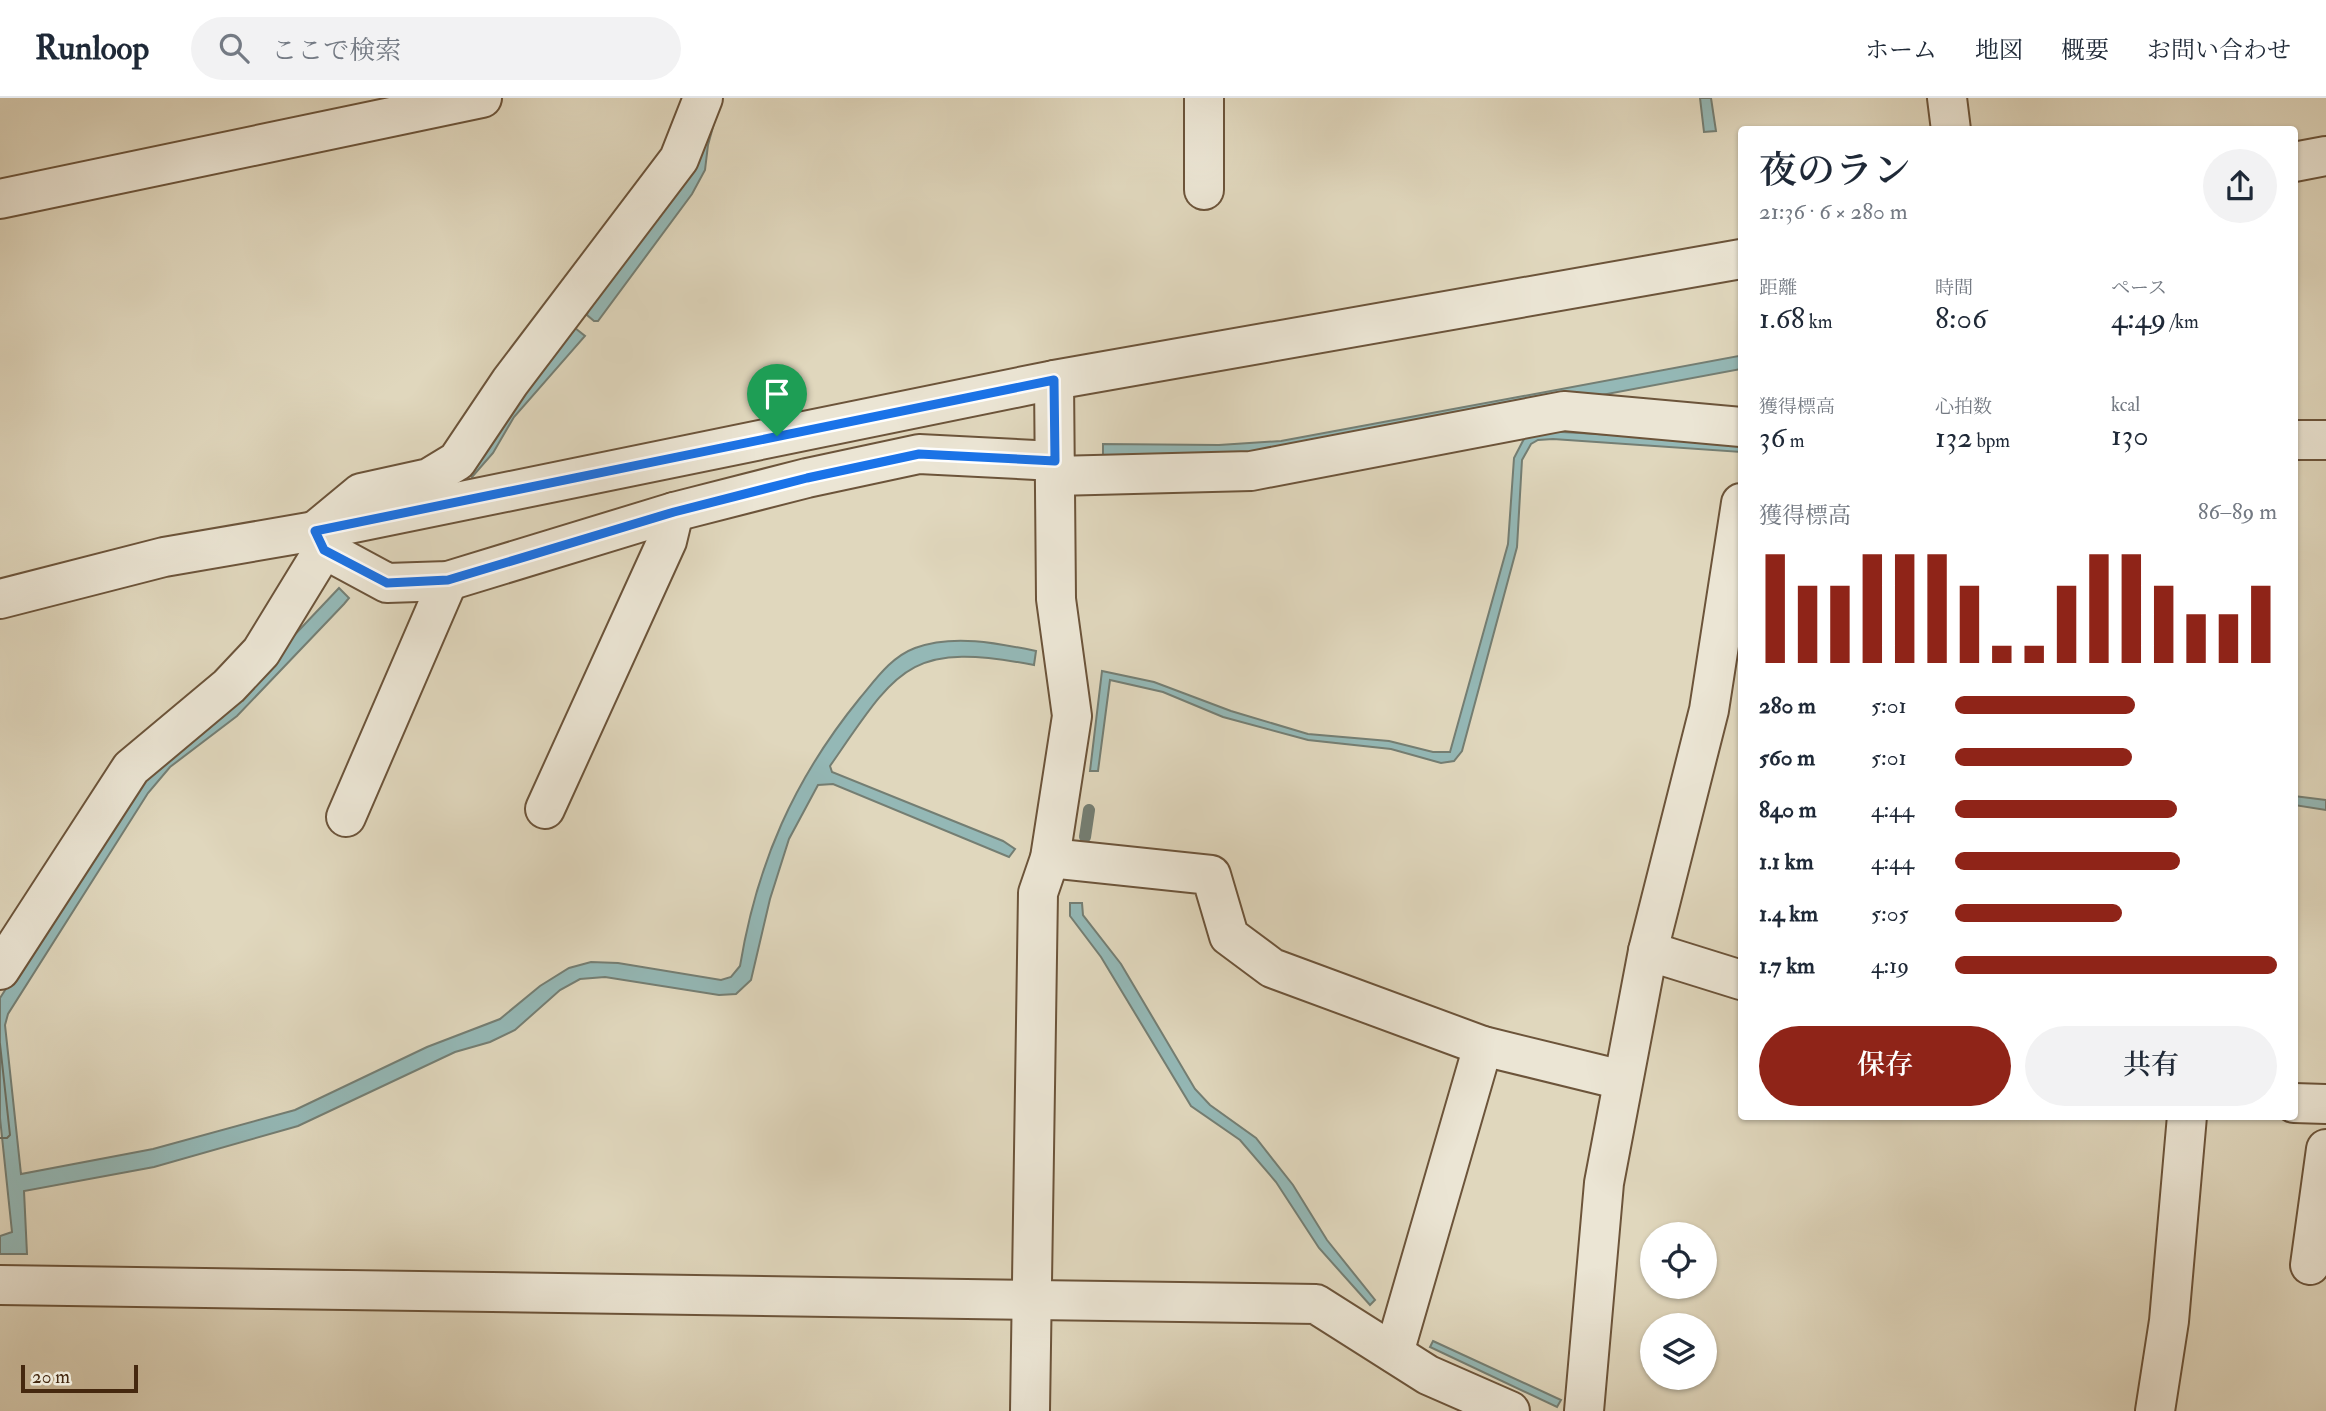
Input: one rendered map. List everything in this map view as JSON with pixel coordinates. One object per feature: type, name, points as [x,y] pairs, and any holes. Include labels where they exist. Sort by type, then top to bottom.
[{"type":"street","points":[[0,199],[482,98]]},
{"type":"street","points":[[0,970],[131,768],[229,686],[261,652],[320,540],[361,493],[429,478],[457,461],[510,382],[679,159],[703,98]]},
{"type":"street","points":[[1204,98],[1204,190]]},
{"type":"street","points":[[1947,98],[1950,126]]},
{"type":"street","points":[[2298,161],[2326,156]]},
{"type":"street","points":[[0,598],[164,557],[320,540],[1054,380],[1738,260]]},
{"type":"street","points":[[1030,1411],[1038,893],[1051,858],[1072,716],[1056,599],[1054,380]]},
{"type":"street","points":[[320,540],[387,583],[448,580],[674,512],[807,478],[919,454],[1055,469],[1251,471],[1564,411],[1738,427]]},
{"type":"street","points":[[2298,440],[2326,440]]},
{"type":"street","points":[[545,809],[667,541],[674,512]]},
{"type":"street","points":[[1584,1411],[1604,1183],[1648,951],[1709,710],[1738,522]]},
{"type":"street","points":[[346,817],[448,580]]},
{"type":"street","points":[[1051,858],[1211,876],[1229,936],[1272,968],[1483,1046],[1622,1080]]},
{"type":"street","points":[[1648,951],[1738,979]]},
{"type":"street","points":[[1394,1353],[1483,1046]]},
{"type":"street","points":[[2298,1103],[2326,1104]]},
{"type":"street","points":[[2155,1411],[2169,1321],[2187,1120]]},
{"type":"street","points":[[2310,1265],[2326,1149]]},
{"type":"street","points":[[0,1285],[1316,1304],[1428,1375],[1510,1411]]},
{"type":"water","points":[[721,98],[708,145],[705,170],[692,194],[598,321],[594,321],[587,315],[588,310]]},
{"type":"water","points":[[1700,98],[1711,98],[1716,131],[1704,132]]},
{"type":"water","points":[[575,328],[585,336],[514,417],[493,453],[472,477],[463,469],[503,412]]},
{"type":"water","points":[[1738,356],[1738,370],[1253,460],[1103,463],[1103,444],[1219,445],[1281,441]]},
{"type":"water","points":[[1544,431],[1722,441],[1738,443],[1738,452],[1553,439],[1538,440],[1531,444],[1522,460],[1517,547],[1462,751],[1454,761],[1441,763],[1391,749],[1308,740],[1223,717],[1163,692],[1110,680],[1098,771],[1090,771],[1102,671],[1154,682],[1231,711],[1308,734],[1389,741],[1433,752],[1450,752],[1508,544],[1514,458],[1526,435]]},
{"type":"water","points":[[339,588],[349,598],[344,604],[237,716],[170,767],[148,793],[8,1014],[5,1025],[21,1174],[153,1149],[295,1110],[427,1047],[500,1019],[540,986],[569,968],[591,962],[618,963],[721,980],[731,977],[740,966],[747,928],[768,857],[798,791],[837,729],[878,676],[891,663],[915,648],[944,641],[960,641],[1036,651],[1034,665],[992,658],[959,657],[932,661],[910,670],[891,685],[873,706],[830,766],[832,772],[1003,841],[1015,849],[1009,857],[833,784],[818,785],[789,839],[770,899],[751,980],[736,994],[719,995],[605,977],[580,979],[560,990],[515,1030],[490,1042],[455,1052],[298,1126],[154,1167],[24,1191],[27,1254],[0,1254],[0,1236],[12,1232],[0,1118],[0,998],[137,784],[285,645]]},
{"type":"water","points":[[2298,796],[2326,800],[2326,810],[2298,806]]},
{"type":"water","points":[[1070,903],[1082,903],[1083,915],[1121,964],[1195,1089],[1210,1105],[1256,1138],[1293,1185],[1327,1240],[1375,1300],[1370,1305],[1319,1248],[1276,1182],[1240,1140],[1191,1106],[1101,957],[1070,916]]},
{"type":"water","points":[[1433,1341],[1561,1400],[1557,1407],[1430,1347]]},
{"type":"waterway","points":[[1085,837],[1089,810]]},
{"type":"route","points":[[1054,380],[1055,461],[919,454],[807,478],[674,512],[448,580],[387,583],[346,559],[324,550],[315,531],[408,512],[777,436],[1054,380]]}]
